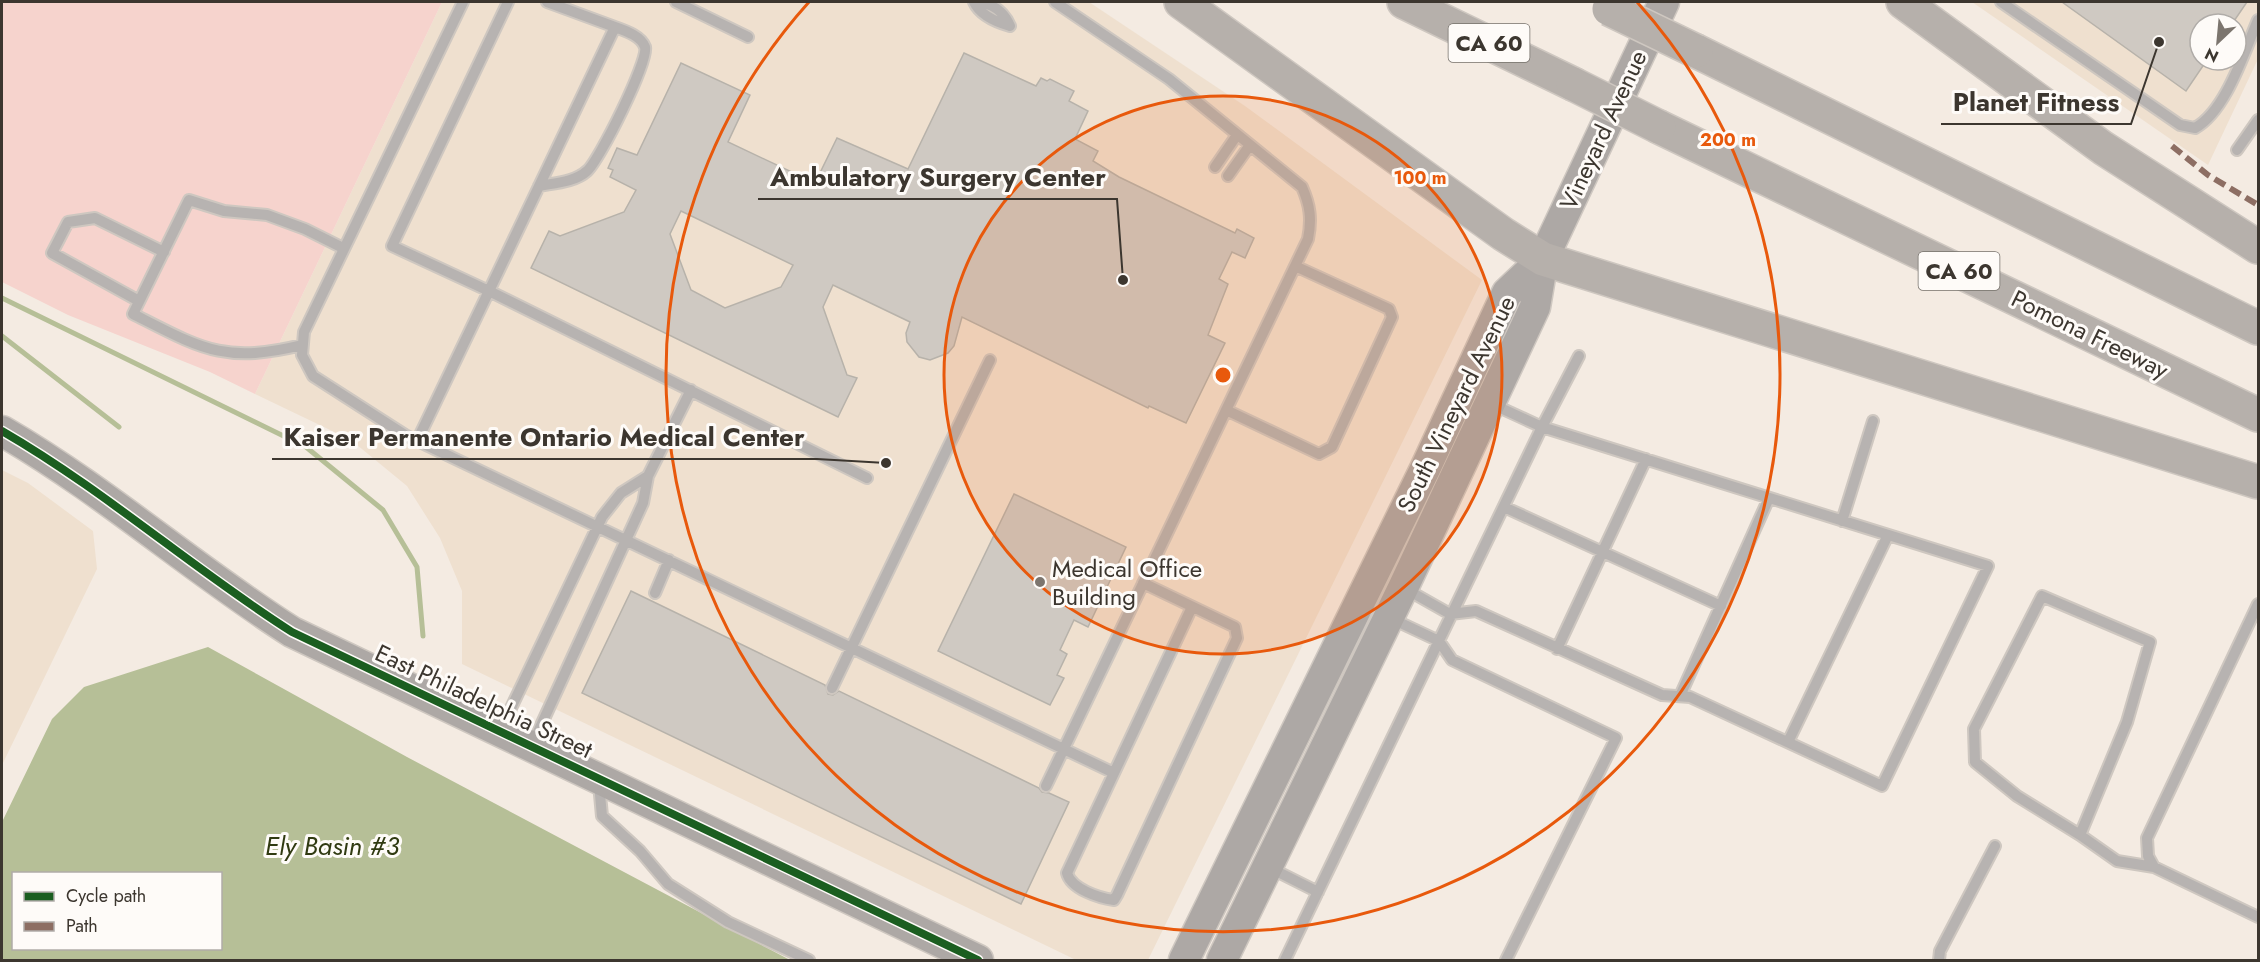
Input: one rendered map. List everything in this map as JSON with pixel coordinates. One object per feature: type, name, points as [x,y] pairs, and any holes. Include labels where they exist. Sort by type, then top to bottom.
[{"type":"highway","points":[[1181,2],[1503,234],[1543,259],[2259,482]]},
{"type":"highway","name":"Pomona Freeway","points":[[1404,2],[2259,415]]},
{"type":"highway","points":[[1903,2],[2103,148],[2259,247]]},
{"type":"highway","points":[[1601,5],[2259,328]]},
{"type":"main road","name":"Vineyard Avenue","points":[[1543,259],[1664,2]]},
{"type":"main road","name":"South Vineyard Avenue","points":[[1222,960],[1403,588],[1534,307],[1543,259]]},
{"type":"main road","name":"South Vineyard Avenue","points":[[1184,960],[1425,469],[1507,293],[1543,259]]},
{"type":"main road","name":"East Philadelphia Street","points":[[2,431],[88,486],[292,632],[978,960]]},
{"type":"lane","points":[[463,2],[313,310],[302,345],[305,364],[323,385],[417,441],[598,525],[1114,773]]},
{"type":"lane","points":[[508,2],[392,246],[489,291],[867,478]]},
{"type":"lane","points":[[539,186],[578,177],[589,170],[614,128],[645,60],[645,47],[638,38],[547,2]]},
{"type":"lane","points":[[676,2],[748,37]]},
{"type":"lane","points":[[1046,786],[1308,239],[1312,221],[1308,201],[1302,187],[1169,79],[1055,2]]},
{"type":"lane","points":[[2001,2],[2180,125],[2195,128],[2207,122],[2219,106],[2259,20]]},
{"type":"lane","points":[[417,441],[615,27]]},
{"type":"lane","points":[[2237,150],[2259,120]]},
{"type":"lane","points":[[1215,167],[1237,135]]},
{"type":"lane","points":[[1228,176],[1251,145]]},
{"type":"lane","points":[[302,345],[266,354],[225,354],[194,345],[133,315],[189,200],[224,211],[267,215],[305,229],[343,248]]},
{"type":"lane","points":[[139,301],[52,253],[68,222],[95,218],[164,252]]},
{"type":"lane","points":[[1226,410],[1319,454],[1332,447],[1392,317],[1389,309],[1295,266]]},
{"type":"lane","points":[[1286,960],[1450,614],[1579,356]]},
{"type":"lane","points":[[832,688],[990,360]]},
{"type":"lane","points":[[532,745],[643,503],[648,476],[691,390]]},
{"type":"lane","points":[[1403,588],[1450,614],[1476,611],[1662,695],[1690,697],[1881,786],[1988,566],[1542,427],[1489,403]]},
{"type":"lane","points":[[1842,521],[1874,421]]},
{"type":"lane","points":[[1557,649],[1646,459]]},
{"type":"lane","points":[[501,731],[598,525],[621,493],[648,476]]},
{"type":"lane","points":[[1680,696],[1769,498]]},
{"type":"lane","points":[[1503,507],[1720,606]]},
{"type":"lane","points":[[1788,742],[1888,535]]},
{"type":"lane","points":[[655,593],[669,560]]},
{"type":"lane","points":[[1143,583],[1235,627],[1237,638],[1114,900],[1105,899],[1073,884],[1067,873],[1192,607]]},
{"type":"lane","points":[[2080,835],[2127,722],[2150,642],[2042,596],[1974,729],[1975,762],[2017,796],[2117,861],[2154,867],[2259,917]]},
{"type":"lane","points":[[2154,867],[2148,856],[2147,838],[2259,604]]},
{"type":"lane","points":[[1388,616],[1439,641],[1452,660],[1616,738],[1506,960]]},
{"type":"lane","points":[[599,777],[602,816],[640,851],[668,884],[728,922],[809,960]]},
{"type":"lane","points":[[1939,960],[1940,951],[1995,846]]},
{"type":"lane","points":[[1267,867],[1318,892]]},
{"type":"shaded area","points":[[2,2],[442,2],[255,394],[210,372],[68,315],[2,282]]},
{"type":"shaded area","points":[[442,2],[1089,2],[1245,106],[1482,280],[1148,960],[1076,960],[462,664],[462,591],[440,538],[407,486],[351,440],[255,394]]},
{"type":"shaded area","points":[[1972,2],[2258,2],[2258,59],[2208,165]]},
{"type":"shaded area","points":[[2,470],[28,483],[93,531],[97,569],[2,765]]},
{"type":"water","name":"Ely Basin #3","points":[[208,647],[407,757],[790,960],[2,960],[2,822],[52,719],[84,687]]},
{"type":"building","points":[[2062,2],[2247,2],[2240,12],[2188,12],[2188,72],[2199,72],[2186,91]]},
{"type":"building","points":[[964,53],[1036,86],[1041,78],[1047,81],[1050,79],[1074,91],[1069,101],[1088,111],[1075,139],[1098,151],[1093,161],[1119,177],[1235,233],[1237,229],[1254,238],[1245,258],[1232,252],[1219,279],[1228,284],[1208,335],[1225,343],[1186,423],[1149,406],[1148,408],[962,317],[954,346],[948,353],[930,360],[919,357],[907,342],[906,333],[910,322],[833,285],[823,307],[847,375],[857,378],[838,417],[531,268],[549,231],[560,236],[624,212],[636,190],[610,177],[613,170],[608,168],[617,148],[637,155],[681,63],[750,95],[728,142],[815,183],[837,138],[908,169]],"holes":[[[681,211],[793,265],[781,287],[725,308],[691,290],[670,234]]]},
{"type":"building","name":"Medical Office Building","points":[[1014,494],[1126,547],[1088,627],[1074,620],[1060,650],[1067,654],[1057,675],[1064,678],[1050,705],[938,651]]},
{"type":"building","points":[[631,591],[825,685],[828,694],[833,695],[839,691],[1039,788],[1042,792],[1069,802],[1021,904],[582,693]]},
{"type":"waterway","points":[[2,298],[306,447],[383,510],[417,567],[423,636]]},
{"type":"waterway","points":[[2,336],[119,427]]},
{"type":"marked path","points":[[2172,146],[2208,175],[2258,205]]},
{"type":"cycle path","points":[[2,431],[76,478],[255,608],[292,632],[978,960]]},
{"type":"place","name":"Planet Fitness","points":[[2159,42]]},
{"type":"place","name":"Ambulatory Surgery Center","points":[[1123,280]]},
{"type":"place","name":"Kaiser Permanente Ontario Medical Center","points":[[886,463]]},
{"type":"place","name":"Medical Office Building","points":[[1040,582]]}]
